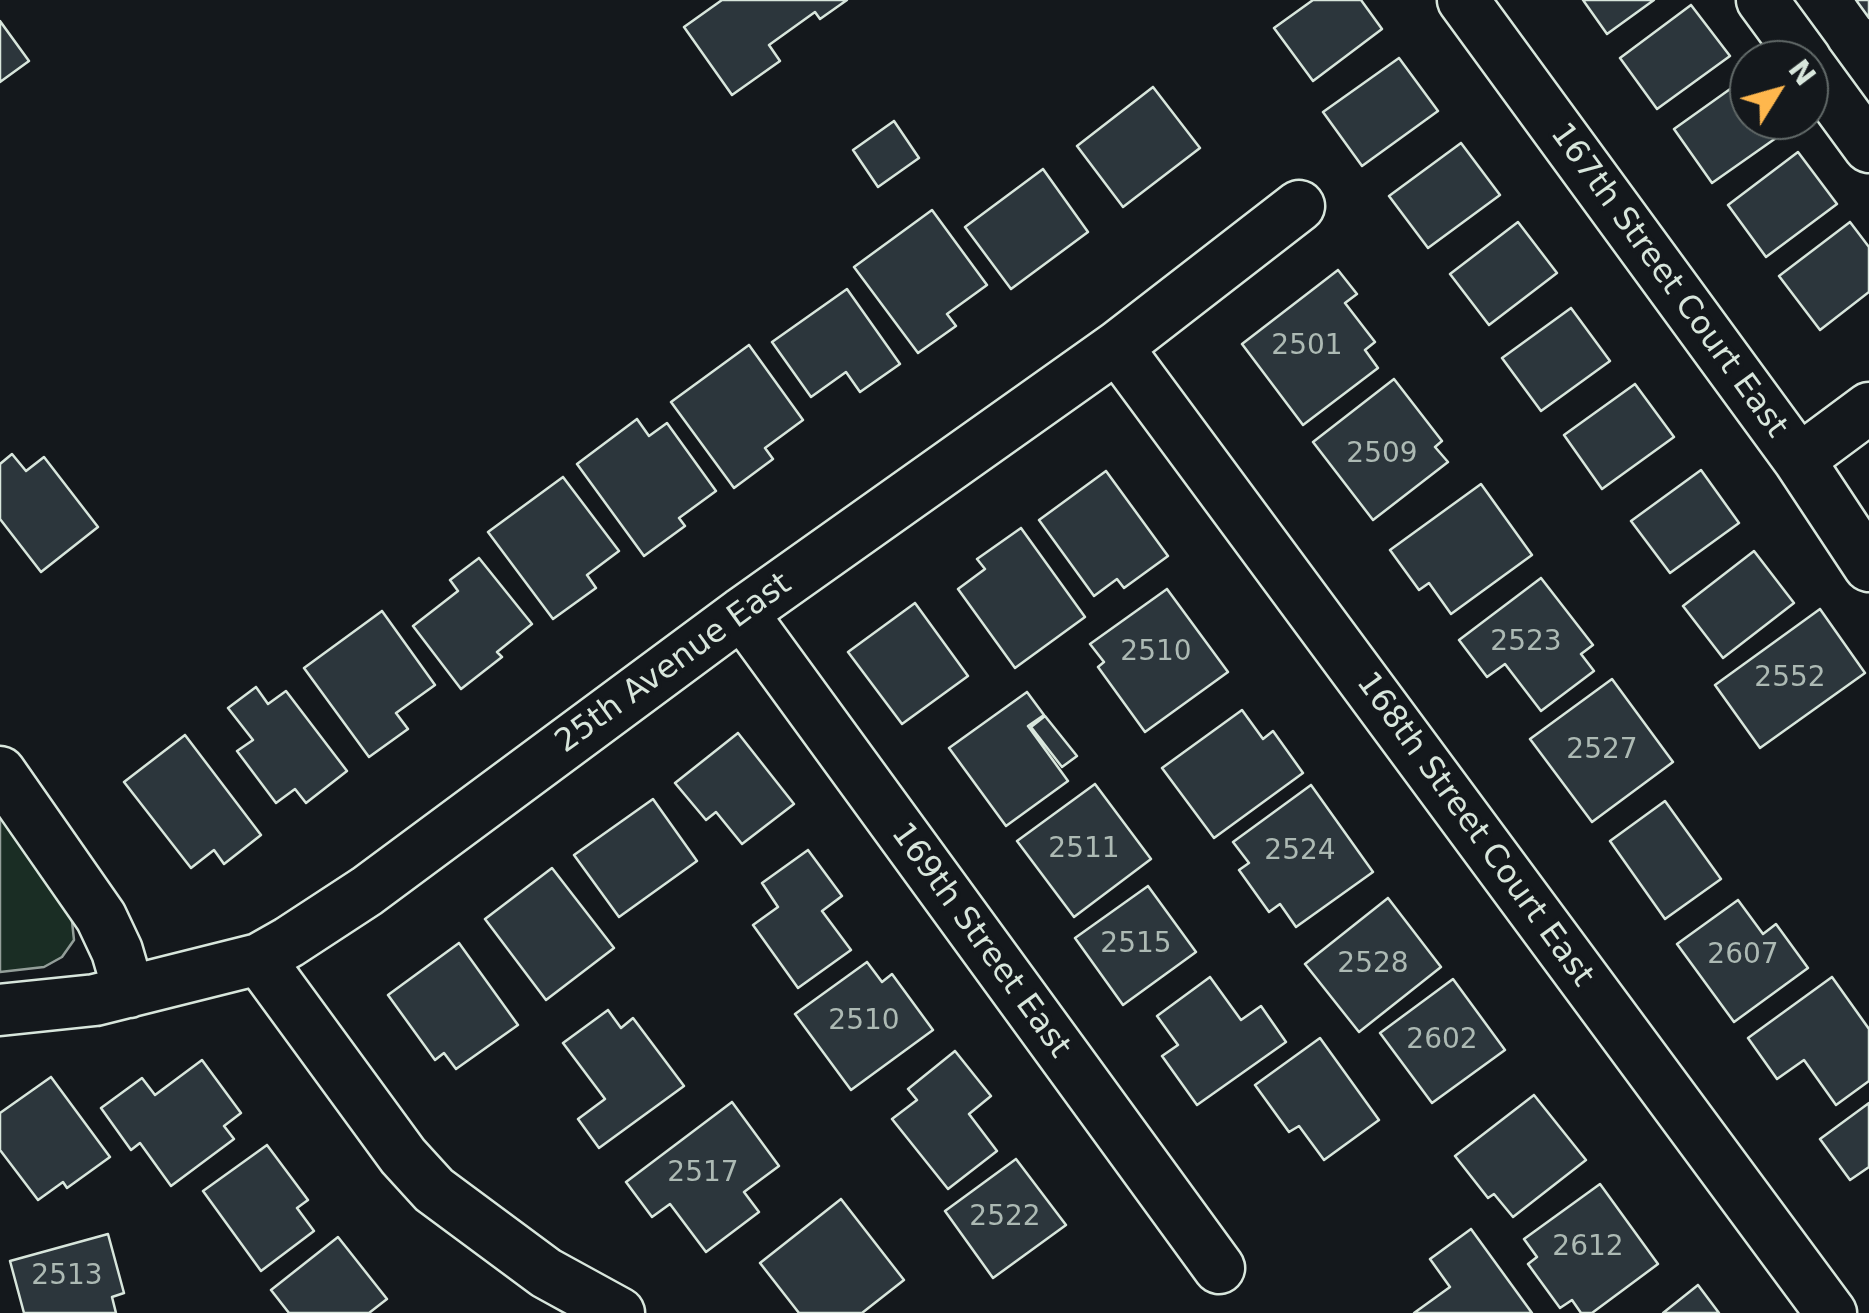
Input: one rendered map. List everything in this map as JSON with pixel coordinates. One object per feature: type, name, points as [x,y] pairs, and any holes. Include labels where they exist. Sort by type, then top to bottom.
[{"type":"street","name":"167th Street Court East","points":[[1462,0],[1799,460],[1869,566]]},
{"type":"street","points":[[1762,0],[1791,40]]},
{"type":"street","points":[[1829,92],[1869,147]]},
{"type":"street","name":"25th Avenue East","points":[[0,1010],[95,1000],[259,959],[367,890],[742,613],[1117,348],[1299,206]]},
{"type":"street","name":"168th Street Court East","points":[[1117,348],[1831,1313]]},
{"type":"street","points":[[1799,460],[1869,408]]},
{"type":"street","name":"169th Street East","points":[[742,613],[1218,1268]]},
{"type":"street","points":[[0,772],[101,917],[117,951],[129,992]]},
{"type":"street","points":[[259,959],[403,1156],[434,1190],[546,1272],[619,1313]]},
{"type":"green space","points":[[0,812],[71,912],[74,940],[62,957],[44,967],[0,972]]},
{"type":"building","points":[[722,0],[847,0],[820,19],[815,12],[769,45],[780,61],[732,95],[684,27]]},
{"type":"building","points":[[1313,0],[1361,0],[1382,29],[1313,81],[1274,28]]},
{"type":"building","points":[[1583,0],[1654,0],[1607,34]]},
{"type":"building","points":[[1856,0],[1869,0],[1869,18]]},
{"type":"building","points":[[1691,5],[1729,55],[1657,109],[1620,58]]},
{"type":"building","points":[[0,21],[29,61],[0,82]]},
{"type":"building","points":[[1399,58],[1438,111],[1362,166],[1323,112]]},
{"type":"building","points":[[1153,87],[1200,148],[1123,207],[1077,146]]},
{"type":"building","points":[[1729,90],[1729,140],[1773,140],[1712,183],[1674,129]]},
{"type":"building","points":[[894,121],[919,158],[878,187],[853,150]]},
{"type":"building","points":[[1461,143],[1500,195],[1428,248],[1389,196]]},
{"type":"building","points":[[1798,152],[1837,204],[1766,257],[1728,205]]},
{"type":"building","points":[[1043,169],[1088,232],[1011,289],[965,227]]},
{"type":"building","points":[[932,210],[987,285],[947,314],[956,326],[918,353],[854,267]]},
{"type":"building","points":[[1518,222],[1557,273],[1489,325],[1450,274]]},
{"type":"building","points":[[1850,222],[1869,247],[1869,292],[1820,330],[1779,276]]},
{"type":"building","points":[[1338,270],[1357,294],[1345,303],[1375,342],[1365,350],[1378,368],[1303,425],[1242,344]]},
{"type":"building","points":[[847,289],[900,364],[860,392],[846,372],[811,397],[772,342]]},
{"type":"building","points":[[1571,308],[1610,361],[1541,411],[1502,358]]},
{"type":"building","points":[[749,345],[803,420],[765,448],[773,459],[734,488],[671,402]]},
{"type":"building","points":[[1394,379],[1442,441],[1435,447],[1448,462],[1373,520],[1313,442]]},
{"type":"building","points":[[1635,384],[1674,437],[1602,489],[1564,435]]},
{"type":"building","points":[[637,419],[649,436],[667,423],[716,491],[679,518],[685,526],[644,556],[577,464]]},
{"type":"building","points":[[12,454],[26,471],[44,457],[98,527],[41,572],[0,519],[0,464]]},
{"type":"building","points":[[1701,470],[1739,523],[1670,573],[1631,521]]},
{"type":"building","points":[[1106,471],[1168,556],[1124,588],[1117,579],[1094,596],[1039,520]]},
{"type":"building","points":[[563,477],[619,551],[587,575],[596,588],[553,619],[488,532]]},
{"type":"building","points":[[1481,484],[1532,555],[1451,614],[1429,583],[1419,590],[1390,550]]},
{"type":"building","points":[[1021,528],[1085,617],[1015,668],[958,589],[985,569],[977,559]]},
{"type":"building","points":[[1754,551],[1794,603],[1723,658],[1683,606]]},
{"type":"building","points":[[479,558],[532,624],[497,652],[502,657],[461,689],[413,626],[458,591],[450,580]]},
{"type":"building","points":[[1541,578],[1593,645],[1581,654],[1594,671],[1541,711],[1505,664],[1487,677],[1459,640]]},
{"type":"building","points":[[1167,589],[1228,672],[1145,732],[1098,667],[1104,662],[1090,644]]},
{"type":"building","points":[[915,603],[968,676],[902,724],[848,652]]},
{"type":"building","points":[[1820,609],[1865,673],[1760,748],[1715,685]]},
{"type":"building","points":[[382,611],[435,685],[396,713],[408,729],[369,757],[304,668]]},
{"type":"building","points":[[1612,679],[1673,762],[1592,822],[1530,739]]},
{"type":"building","points":[[256,687],[268,704],[286,691],[347,771],[306,803],[295,789],[276,803],[237,751],[253,740],[228,708]]},
{"type":"building","points":[[1027,692],[1044,715],[1028,726],[1068,781],[1006,826],[949,748]]},
{"type":"building","points":[[1242,710],[1263,739],[1273,731],[1303,773],[1214,838],[1162,768]]},
{"type":"building","points":[[1045,716],[1077,756],[1062,767],[1031,727]]},
{"type":"building","points":[[738,733],[794,804],[742,844],[716,812],[706,820],[675,783]]},
{"type":"building","points":[[185,735],[261,835],[224,864],[214,850],[191,868],[124,782]]},
{"type":"building","points":[[1095,784],[1151,859],[1074,917],[1017,841]]},
{"type":"building","points":[[1311,785],[1373,872],[1296,927],[1280,904],[1269,912],[1239,870],[1249,863],[1233,842]]},
{"type":"building","points":[[653,799],[697,861],[619,917],[574,855]]},
{"type":"building","points":[[1665,801],[1721,879],[1665,919],[1610,841]]},
{"type":"building","points":[[808,850],[842,896],[822,911],[851,950],[798,988],[753,925],[778,907],[762,883]]},
{"type":"building","points":[[552,868],[614,948],[546,1000],[485,919]]},
{"type":"building","points":[[1148,886],[1196,952],[1123,1005],[1075,938]]},
{"type":"building","points":[[1388,898],[1441,967],[1359,1032],[1305,964]]},
{"type":"building","points":[[1738,900],[1763,934],[1776,924],[1808,968],[1734,1022],[1677,944]]},
{"type":"building","points":[[459,943],[518,1025],[456,1069],[444,1053],[435,1060],[388,995]]},
{"type":"building","points":[[867,962],[882,982],[892,974],[933,1030],[851,1090],[795,1014]]},
{"type":"building","points":[[1210,977],[1241,1020],[1261,1006],[1286,1042],[1197,1105],[1162,1056],[1178,1045],[1157,1016]]},
{"type":"building","points":[[1832,977],[1869,1029],[1869,1081],[1836,1105],[1804,1060],[1777,1079],[1748,1038]]},
{"type":"building","points":[[1453,979],[1505,1050],[1432,1103],[1380,1033]]},
{"type":"building","points":[[608,1010],[621,1028],[633,1018],[684,1086],[599,1148],[578,1119],[605,1099],[563,1043]]},
{"type":"building","points":[[1320,1038],[1379,1120],[1324,1160],[1299,1126],[1289,1132],[1255,1085]]},
{"type":"building","points":[[955,1051],[991,1096],[969,1114],[997,1151],[948,1189],[892,1119],[917,1100],[908,1089]]},
{"type":"building","points":[[202,1060],[241,1113],[224,1126],[234,1139],[171,1186],[140,1143],[131,1150],[101,1108],[142,1078],[155,1095]]},
{"type":"building","points":[[51,1077],[110,1157],[67,1188],[63,1182],[38,1200],[0,1150],[0,1113]]},
{"type":"building","points":[[1534,1095],[1586,1160],[1513,1217],[1494,1194],[1488,1198],[1455,1156]]},
{"type":"building","points":[[732,1102],[779,1166],[744,1192],[759,1212],[706,1252],[670,1204],[652,1217],[626,1182]]},
{"type":"building","points":[[1869,1103],[1869,1167],[1850,1180],[1820,1139]]},
{"type":"building","points":[[267,1145],[308,1200],[297,1208],[314,1231],[261,1271],[203,1191]]},
{"type":"building","points":[[1016,1159],[1066,1225],[993,1278],[945,1211]]},
{"type":"building","points":[[1600,1184],[1658,1264],[1592,1313],[1581,1313],[1572,1300],[1560,1308],[1528,1264],[1537,1257],[1524,1239]]},
{"type":"building","points":[[841,1199],[904,1280],[862,1313],[799,1313],[760,1263]]},
{"type":"building","points":[[1471,1229],[1532,1313],[1414,1313],[1450,1287],[1430,1259]]},
{"type":"building","points":[[108,1234],[124,1293],[112,1297],[116,1313],[24,1313],[10,1261]]},
{"type":"building","points":[[338,1237],[387,1299],[369,1313],[289,1313],[271,1290]]},
{"type":"building","points":[[1698,1285],[1719,1313],[1663,1313]]}]
